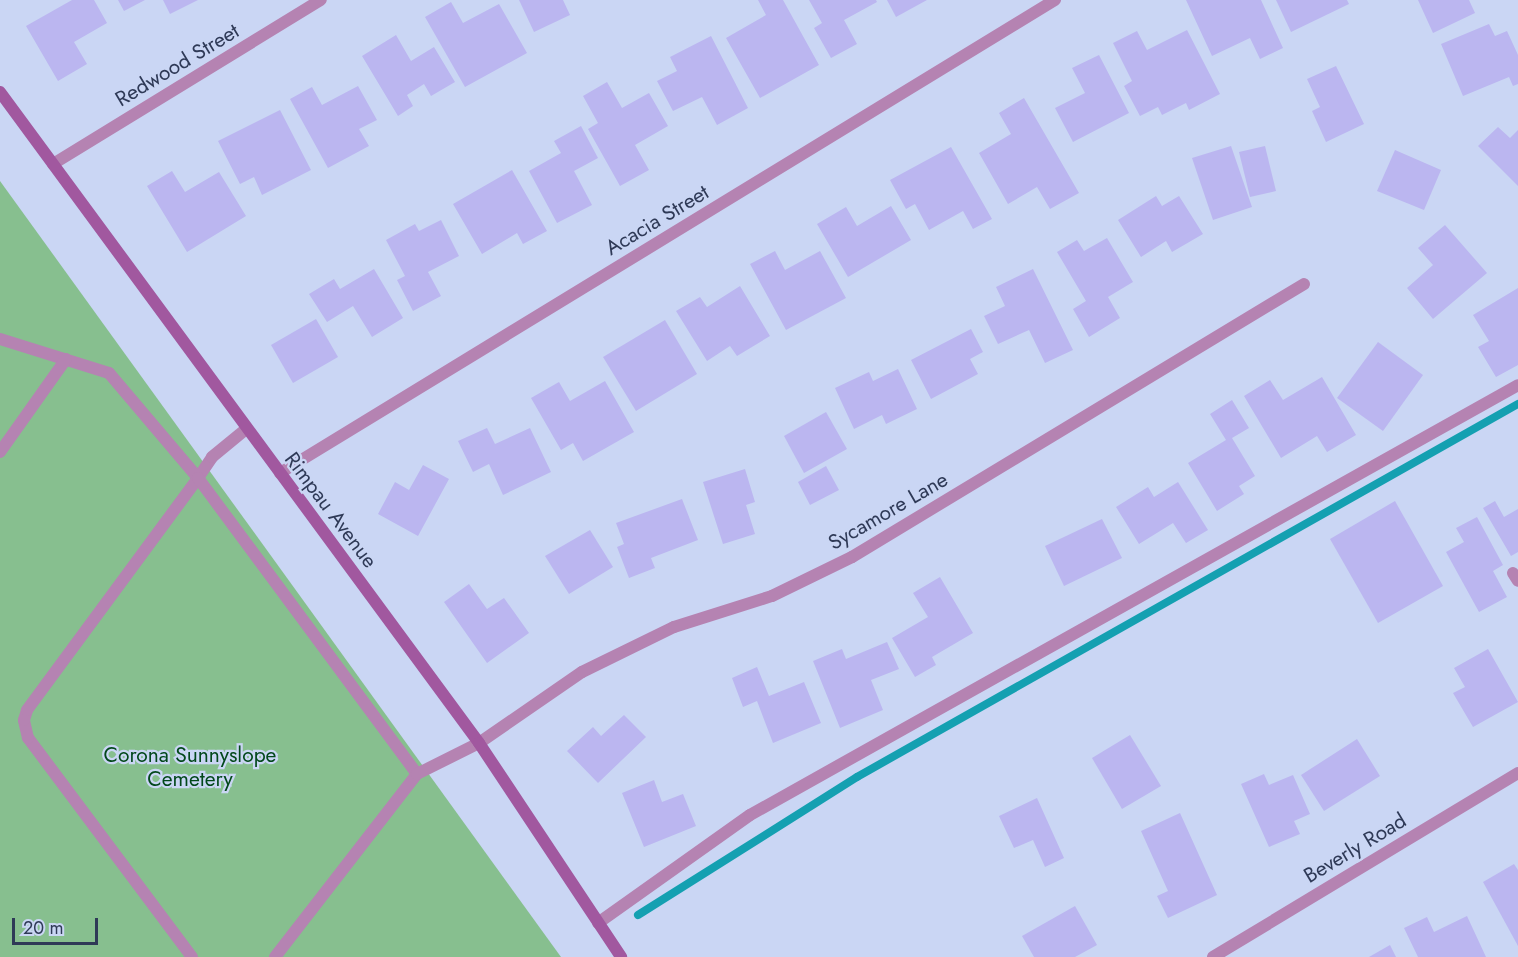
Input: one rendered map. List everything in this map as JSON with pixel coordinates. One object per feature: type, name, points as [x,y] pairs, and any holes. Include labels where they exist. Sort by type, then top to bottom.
[{"type":"main road","name":"Rimpau Avenue","points":[[0,92],[479,743],[621,957]]},
{"type":"street","name":"Redwood Street","points":[[53,164],[321,0]]},
{"type":"street","name":"Acacia Street","points":[[280,473],[1055,0]]},
{"type":"street","name":"Sycamore Lane","points":[[417,774],[479,743],[582,672],[674,627],[772,596],[852,557],[1304,284]]},
{"type":"street","points":[[0,339],[109,373],[198,477],[417,774],[275,957]]},
{"type":"street","points":[[0,452],[66,359]]},
{"type":"street","points":[[598,923],[750,815],[1518,385]]},
{"type":"street","points":[[192,957],[28,738],[24,720],[27,710],[212,457],[246,429]]},
{"type":"street","name":"Beverly Road","points":[[1213,957],[1518,773]]},
{"type":"green space","name":"Corona Sunnyslope Cemetery","points":[[0,181],[561,957],[0,957]]},
{"type":"building","points":[[72,0],[94,0],[107,23],[74,42],[87,64],[58,81],[26,26]]},
{"type":"building","points":[[118,0],[145,0],[124,11]]},
{"type":"building","points":[[163,0],[198,0],[170,14]]},
{"type":"building","points":[[519,0],[563,0],[570,15],[534,32]]},
{"type":"building","points":[[758,0],[783,0],[819,65],[760,98],[726,38],[766,15]]},
{"type":"building","points":[[809,0],[876,0],[877,2],[844,20],[857,44],[831,58],[814,28],[822,23]]},
{"type":"building","points":[[887,0],[927,0],[896,17]]},
{"type":"building","points":[[1186,0],[1261,0],[1283,48],[1260,59],[1250,38],[1212,56]]},
{"type":"building","points":[[1276,0],[1347,0],[1349,4],[1291,32]]},
{"type":"building","points":[[1418,0],[1469,0],[1475,13],[1433,33]]},
{"type":"building","points":[[451,2],[463,23],[499,4],[527,53],[465,87],[425,17]]},
{"type":"building","points":[[1489,24],[1495,36],[1507,31],[1518,55],[1518,84],[1513,86],[1509,77],[1463,96],[1441,44]]},
{"type":"building","points":[[1187,30],[1220,94],[1189,110],[1186,103],[1162,115],[1158,107],[1140,116],[1124,86],[1132,81],[1113,43],[1137,31],[1147,50]]},
{"type":"building","points":[[396,35],[411,61],[434,47],[455,82],[431,96],[424,84],[407,95],[413,106],[398,116],[362,56]]},
{"type":"building","points":[[711,36],[748,108],[717,125],[702,97],[673,111],[657,81],[677,71],[670,57]]},
{"type":"building","points":[[1099,55],[1129,113],[1073,142],[1055,108],[1085,93],[1072,68]]},
{"type":"building","points":[[1336,66],[1364,124],[1326,142],[1312,111],[1320,107],[1307,79]]},
{"type":"building","points":[[607,82],[622,108],[649,93],[668,126],[635,145],[649,170],[620,186],[588,129],[598,123],[583,96]]},
{"type":"building","points":[[358,86],[377,120],[359,129],[369,146],[328,168],[290,99],[312,87],[322,105]]},
{"type":"building","points":[[1024,98],[1079,193],[1050,209],[1037,187],[1008,204],[979,153],[1011,134],[999,113]]},
{"type":"building","points":[[280,110],[311,170],[262,195],[254,177],[240,184],[218,141]]},
{"type":"building","points":[[581,126],[598,158],[574,171],[592,205],[557,223],[529,171],[561,153],[554,141]]},
{"type":"building","points":[[1498,127],[1510,138],[1518,130],[1518,186],[1478,146]]},
{"type":"building","points":[[1231,146],[1252,207],[1213,220],[1192,158]]},
{"type":"building","points":[[1265,146],[1276,191],[1250,197],[1239,152]]},
{"type":"building","points":[[951,147],[992,219],[973,229],[963,211],[929,230],[915,204],[906,209],[890,180]]},
{"type":"building","points":[[1395,150],[1441,170],[1424,210],[1377,191]]},
{"type":"building","points":[[512,170],[547,231],[523,244],[517,233],[482,254],[453,204]]},
{"type":"building","points":[[172,171],[185,192],[219,172],[246,216],[187,252],[147,186]]},
{"type":"building","points":[[1156,196],[1162,206],[1179,196],[1203,234],[1172,252],[1166,241],[1141,257],[1118,220]]},
{"type":"building","points":[[891,206],[911,240],[848,277],[817,224],[846,207],[857,226]]},
{"type":"building","points":[[441,220],[459,256],[428,272],[441,296],[413,311],[397,280],[405,276],[386,240],[415,224],[419,231]]},
{"type":"building","points":[[1445,225],[1487,273],[1433,319],[1407,288],[1433,265],[1418,248]]},
{"type":"building","points":[[1107,238],[1133,282],[1108,297],[1120,318],[1089,337],[1073,309],[1086,301],[1057,252],[1077,240],[1084,251]]},
{"type":"building","points":[[775,251],[785,270],[820,251],[846,298],[786,330],[750,264]]},
{"type":"building","points":[[374,269],[403,318],[372,337],[353,306],[327,322],[309,294],[334,279],[340,289]]},
{"type":"building","points":[[1033,269],[1073,350],[1045,363],[1029,330],[998,344],[984,316],[1005,306],[996,287]]},
{"type":"building","points":[[740,286],[770,336],[737,356],[730,346],[707,361],[676,311],[700,297],[707,307]]},
{"type":"building","points":[[1518,288],[1518,365],[1496,377],[1478,347],[1489,341],[1473,315]]},
{"type":"building","points":[[316,319],[338,357],[293,383],[271,345]]},
{"type":"building","points":[[665,320],[697,374],[636,411],[603,357]]},
{"type":"building","points":[[971,329],[983,352],[970,359],[978,374],[931,399],[911,360]]},
{"type":"building","points":[[1378,342],[1423,375],[1383,431],[1337,398]]},
{"type":"building","points":[[898,369],[917,409],[886,424],[882,415],[854,429],[835,388],[869,372],[873,381]]},
{"type":"building","points":[[1322,377],[1356,435],[1327,452],[1317,436],[1281,458],[1244,396],[1270,380],[1283,400]]},
{"type":"building","points":[[605,381],[634,432],[583,461],[573,443],[561,450],[531,398],[559,382],[570,401]]},
{"type":"building","points":[[1232,400],[1249,428],[1232,438],[1255,476],[1239,486],[1244,494],[1217,511],[1188,463],[1226,440],[1210,414]]},
{"type":"building","points":[[826,412],[847,449],[804,473],[784,436]]},
{"type":"building","points":[[487,428],[495,444],[530,428],[551,472],[503,495],[489,464],[473,472],[458,441]]},
{"type":"building","points":[[423,465],[449,479],[418,536],[378,514],[395,482],[409,490]]},
{"type":"building","points":[[826,466],[839,490],[810,505],[798,482]]},
{"type":"building","points":[[745,469],[755,502],[746,505],[755,534],[723,544],[703,482]]},
{"type":"building","points":[[1178,482],[1208,530],[1186,543],[1173,523],[1139,544],[1116,507],[1148,487],[1154,497]]},
{"type":"building","points":[[682,499],[698,540],[651,558],[655,568],[629,578],[617,547],[624,544],[616,523]]},
{"type":"building","points":[[1395,501],[1443,586],[1378,623],[1330,539]]},
{"type":"building","points":[[1495,501],[1504,517],[1518,509],[1518,552],[1511,556],[1483,508]]},
{"type":"building","points":[[1477,517],[1503,565],[1493,571],[1507,597],[1479,612],[1446,552],[1464,542],[1456,528]]},
{"type":"building","points":[[1102,519],[1122,558],[1064,586],[1045,546]]},
{"type":"building","points":[[590,530],[613,567],[569,594],[545,556]]},
{"type":"building","points":[[940,577],[973,633],[932,657],[936,665],[915,677],[892,638],[928,617],[913,593]]},
{"type":"building","points":[[469,584],[487,609],[504,598],[529,633],[487,663],[444,602]]},
{"type":"building","points":[[887,642],[899,669],[871,680],[883,710],[840,728],[813,661],[842,649],[846,659]]},
{"type":"building","points":[[1488,649],[1518,702],[1473,727],[1453,693],[1465,687],[1454,668]]},
{"type":"building","points":[[757,667],[769,696],[804,682],[821,723],[773,743],[757,701],[743,707],[732,678]]},
{"type":"building","points":[[624,715],[646,737],[598,783],[567,751],[593,727],[601,736]]},
{"type":"building","points":[[1130,735],[1161,786],[1122,809],[1092,758]]},
{"type":"building","points":[[1357,739],[1380,776],[1324,811],[1301,775]]},
{"type":"building","points":[[1264,774],[1269,785],[1293,775],[1310,814],[1294,821],[1300,834],[1269,847],[1241,784]]},
{"type":"building","points":[[654,780],[662,802],[683,794],[696,826],[644,847],[622,793]]},
{"type":"building","points":[[1037,798],[1064,858],[1045,867],[1033,840],[1014,848],[999,816]]},
{"type":"building","points":[[1180,813],[1217,895],[1168,918],[1157,896],[1168,891],[1141,831]]},
{"type":"building","points":[[1514,864],[1518,870],[1518,946],[1483,882]]},
{"type":"building","points":[[1075,906],[1097,945],[1075,957],[1034,957],[1022,936]]},
{"type":"building","points":[[1467,916],[1486,957],[1418,957],[1404,928],[1427,917],[1434,932]]},
{"type":"building","points":[[1390,945],[1396,957],[1369,957]]},
{"type":"waterway","points":[[638,915],[857,777],[1518,404]]}]
